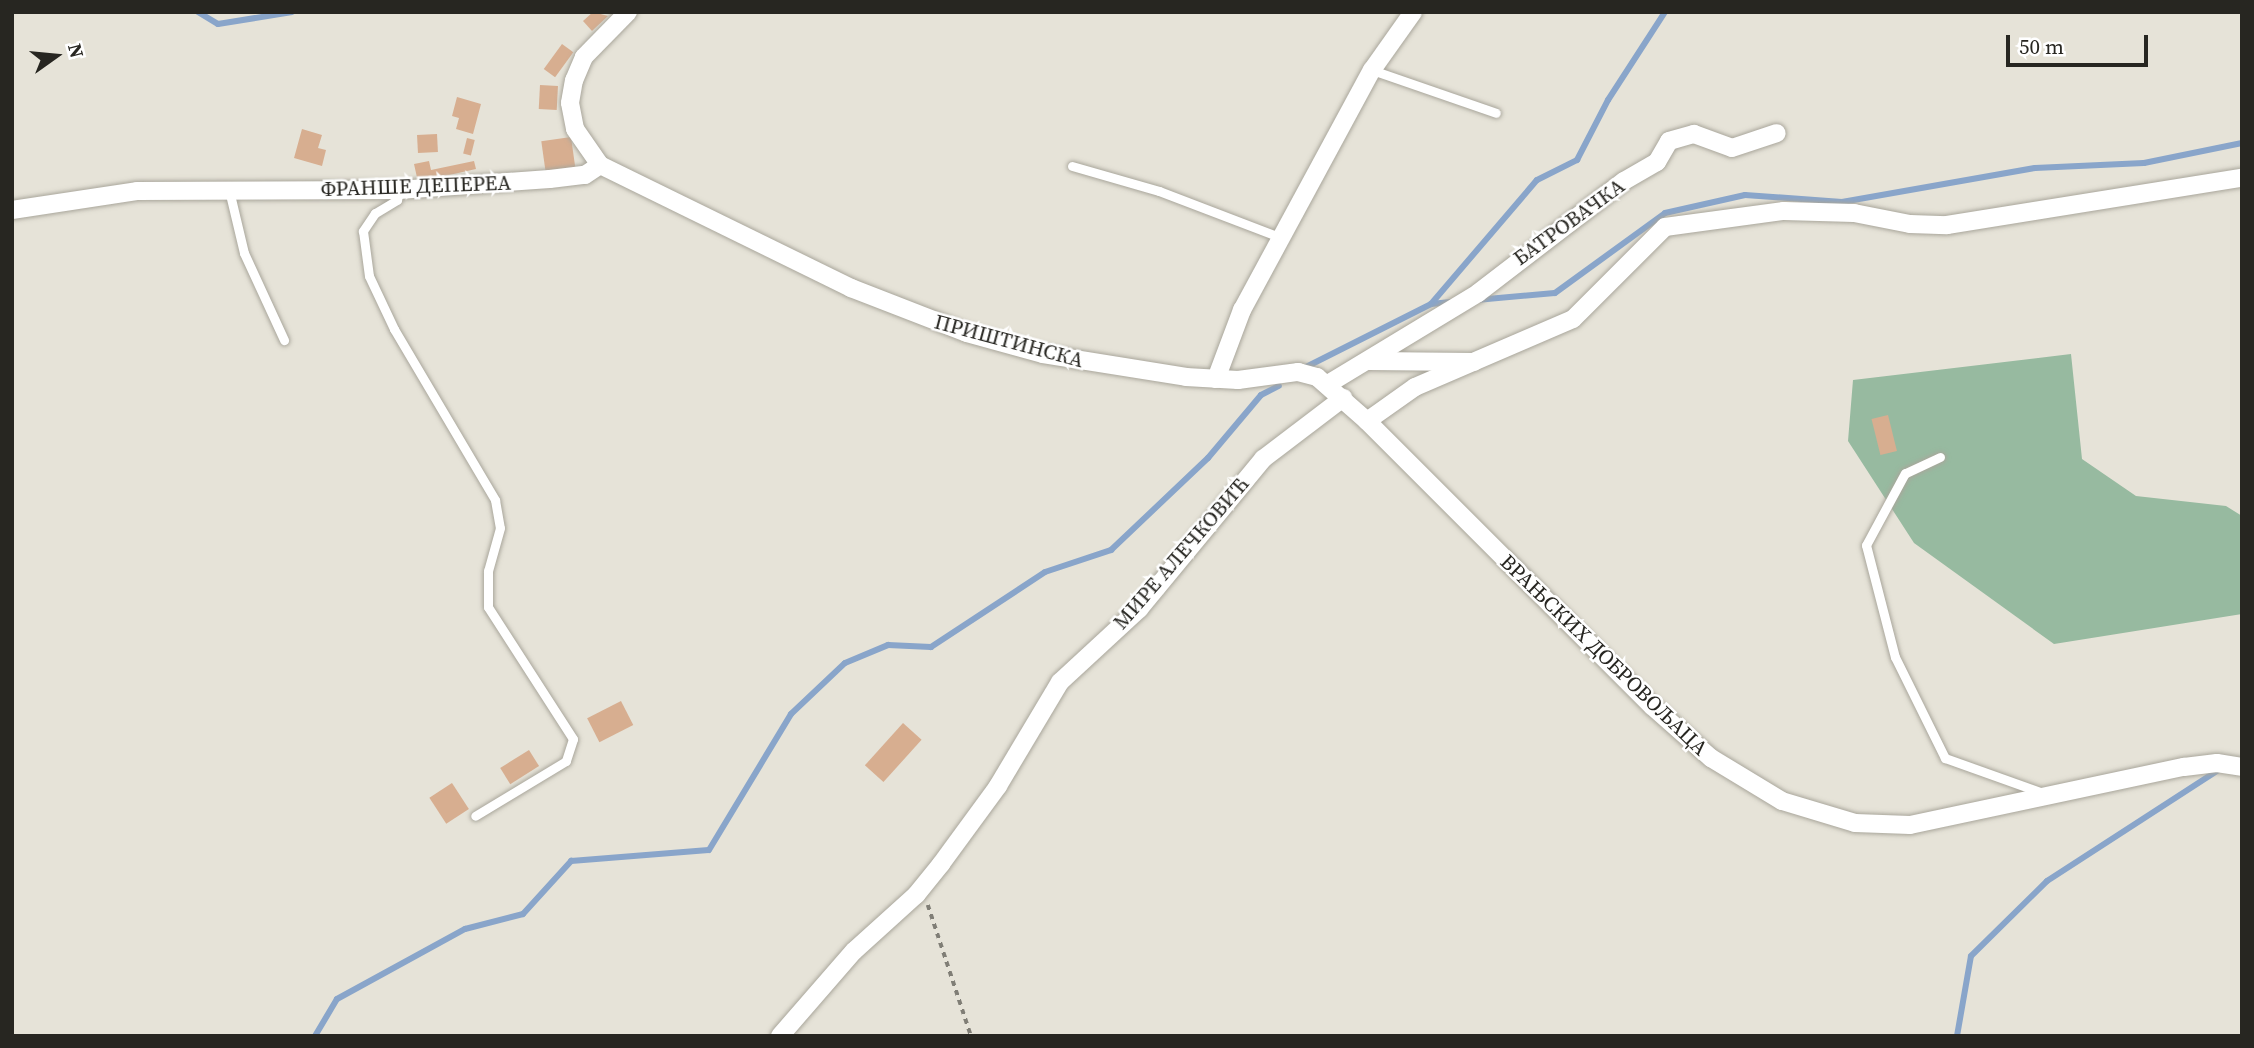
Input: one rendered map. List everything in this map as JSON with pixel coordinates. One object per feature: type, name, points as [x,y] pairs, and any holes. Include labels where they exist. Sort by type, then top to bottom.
[{"type":"street","points":[[600,165],[575,128],[570,103],[573,80],[584,57],[628,12]]},
{"type":"street","points":[[1216,379],[1242,310],[1372,70],[1413,12]]},
{"type":"street","name":"БАТРОВАЧКА","points":[[1328,384],[1478,293],[1624,181],[1657,162],[1670,141],[1694,134],[1732,148],[1777,134]]},
{"type":"street","name":"ФРАНШЕ ДЕПЕРЕА","points":[[12,211],[101,194],[229,190],[399,190],[585,175],[600,165]]},
{"type":"street","name":"ПРИШТИНСКА","points":[[600,165],[689,210],[924,319],[1043,354],[1216,379],[1298,372],[1328,384],[1343,398]]},
{"type":"street","points":[[1367,421],[1415,387],[1573,320],[1665,228],[1808,211],[1947,225],[2242,178]]},
{"type":"street","points":[[1366,360],[1475,362]]},
{"type":"street","name":"ВРАЊСКИХ ДОБРОВОЉАЦА","points":[[1343,398],[1652,706],[1746,783],[1809,813],[1877,825],[1932,823],[2205,763],[2242,767]]},
{"type":"street","name":"МИРЕ АЛЕЧКОВИЋ","points":[[780,1036],[854,951],[916,895],[998,786],[1060,682],[1139,608],[1263,460],[1343,398]]},
{"type":"lane","points":[[1372,70],[1496,113]]},
{"type":"lane","points":[[1072,166],[1159,191],[1282,238]]},
{"type":"lane","points":[[229,190],[244,253],[284,340]]},
{"type":"lane","points":[[399,190],[397,200],[375,213],[363,231],[369,276],[394,329],[495,500],[500,528],[488,571],[488,607],[573,739],[566,761],[475,816]]},
{"type":"lane","points":[[1940,457],[1905,473],[1866,545],[1895,657],[1945,758],[2052,796]]},
{"type":"path","points":[[916,895],[935,917],[953,991],[971,1036]]},
{"type":"green space","points":[[2071,354],[2082,459],[2136,496],[2226,506],[2242,516],[2242,614],[2054,644],[1914,543],[1848,441],[1853,380]]},
{"type":"building","points":[[593,12],[608,16],[592,31],[583,21]]},
{"type":"building","points":[[562,44],[573,52],[555,77],[544,69]]},
{"type":"building","points":[[540,85],[558,86],[557,110],[539,109]]},
{"type":"building","points":[[457,97],[481,104],[473,134],[456,129],[459,118],[452,116]]},
{"type":"building","points":[[302,129],[322,135],[318,148],[326,150],[322,166],[294,158]]},
{"type":"building","points":[[437,134],[438,152],[418,153],[417,135]]},
{"type":"building","points":[[571,137],[576,171],[546,175],[541,141]]},
{"type":"building","points":[[467,138],[475,140],[471,155],[463,154]]},
{"type":"building","points":[[429,161],[431,170],[474,161],[476,169],[418,182],[414,164]]},
{"type":"building","points":[[1888,415],[1897,451],[1880,455],[1872,419]]},
{"type":"building","points":[[621,701],[633,725],[599,742],[587,718]]},
{"type":"building","points":[[903,723],[922,740],[883,782],[865,765]]},
{"type":"building","points":[[529,750],[539,766],[510,784],[500,768]]},
{"type":"building","points":[[452,783],[469,809],[446,824],[429,798]]},
{"type":"waterway","points":[[198,12],[218,24],[292,12]]},
{"type":"waterway","points":[[1302,369],[1431,304],[1537,180],[1577,160],[1608,100],[1665,12]]},
{"type":"waterway","points":[[1476,300],[1555,293],[1665,213],[1745,195],[1842,202],[2035,168],[2144,163],[2242,143]]},
{"type":"waterway","points":[[1431,304],[1451,302]]},
{"type":"waterway","points":[[315,1036],[337,999],[465,929],[523,914],[571,861],[709,850],[791,714],[845,663],[888,645],[931,647],[1045,572],[1111,550],[1208,458],[1261,395],[1279,386]]},
{"type":"waterway","points":[[1957,1036],[1971,956],[2047,881],[2220,769]]}]
